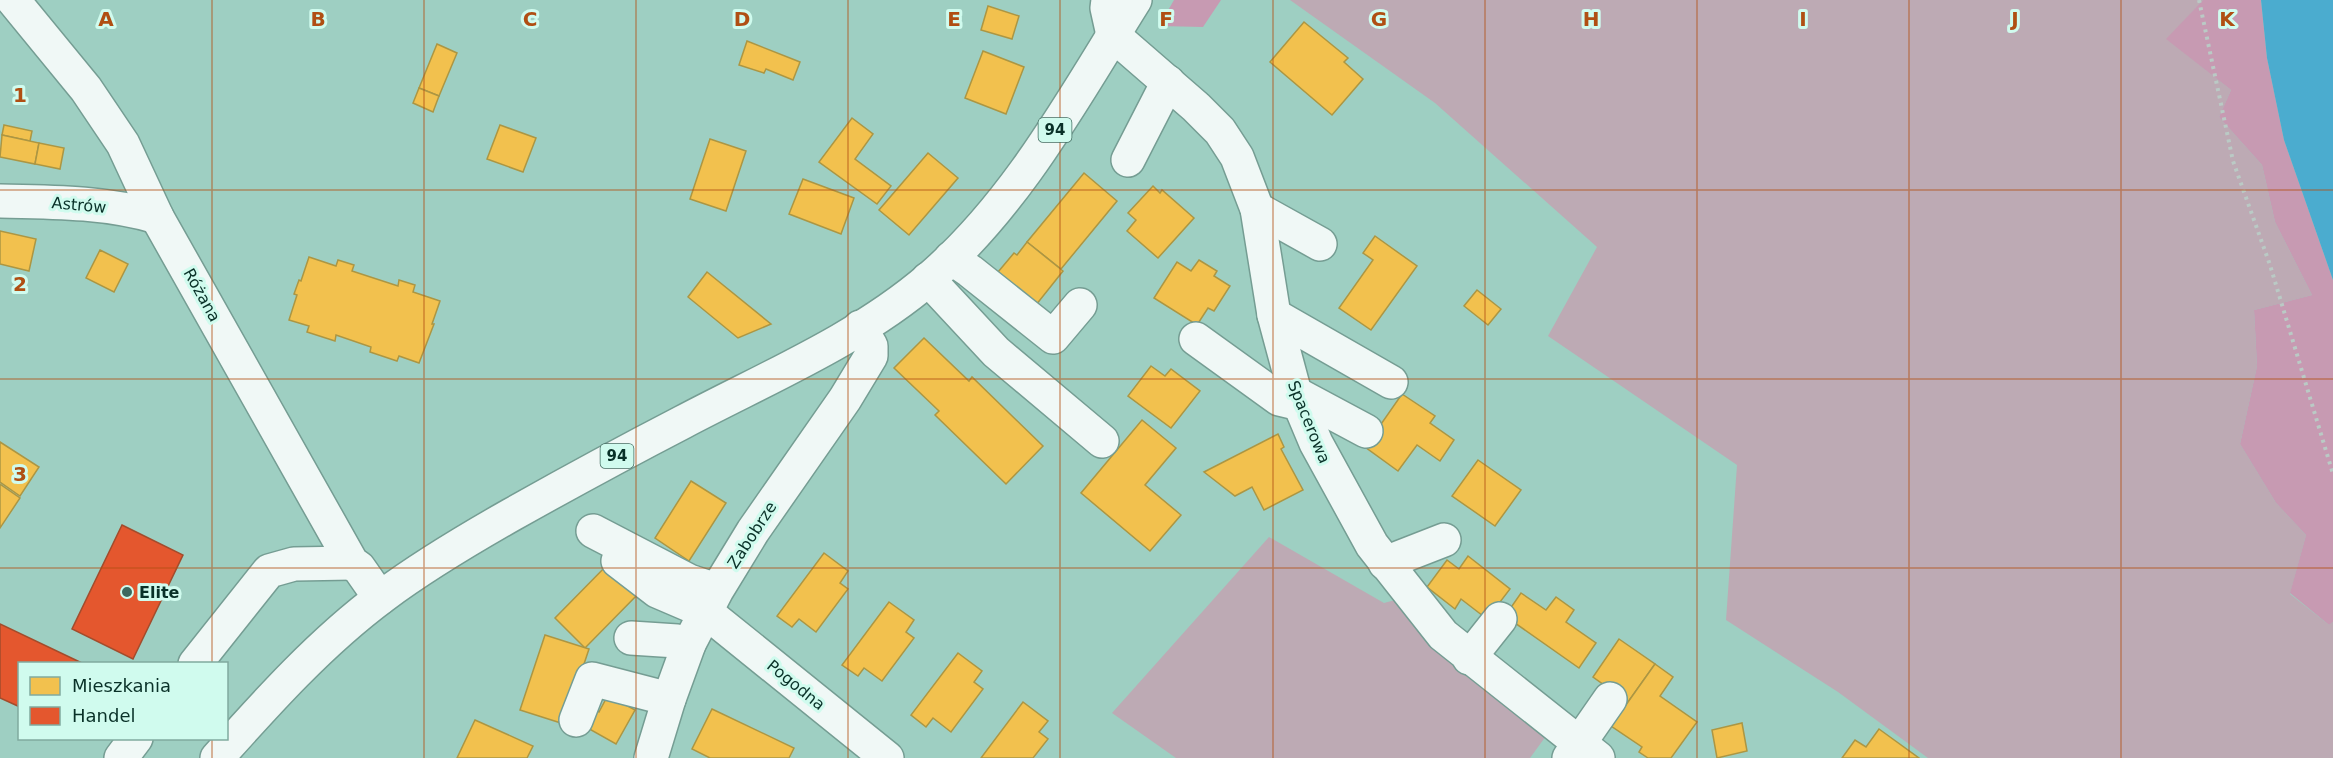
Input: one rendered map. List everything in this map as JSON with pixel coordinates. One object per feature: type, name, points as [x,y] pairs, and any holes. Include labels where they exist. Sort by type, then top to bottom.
[{"type":"street","name":"Różana","points":[[13,0],[86,89],[123,144],[157,217],[352,564],[359,568],[380,598]]},
{"type":"street","points":[[1108,0],[1107,8],[1113,35]]},
{"type":"street","name":"94","points":[[218,758],[306,663],[380,598],[430,563],[586,472],[822,350],[889,309],[940,269],[988,220],[1008,195],[1055,130],[1135,0]]},
{"type":"street","name":"Spacerowa","points":[[1113,35],[1220,131],[1237,157],[1257,209],[1274,315],[1298,399],[1334,479],[1372,545],[1443,635],[1582,753]]},
{"type":"street","points":[[1128,160],[1168,82]]},
{"type":"street","name":"Astrów","points":[[0,201],[101,206],[157,217]]},
{"type":"street","points":[[1257,209],[1320,244]]},
{"type":"street","points":[[940,269],[970,271],[1053,337],[1080,305]]},
{"type":"street","points":[[940,269],[996,352],[1102,441]]},
{"type":"street","points":[[1274,315],[1391,382]]},
{"type":"street","name":"Zabobrze","points":[[651,758],[669,699],[690,644],[711,601],[753,531],[845,399],[871,356],[871,346],[860,327]]},
{"type":"street","points":[[1196,339],[1279,399],[1298,399],[1366,431]]},
{"type":"street","points":[[593,531],[689,581],[711,601]]},
{"type":"street","points":[[1385,563],[1444,540]]},
{"type":"street","points":[[618,561],[657,591],[711,601]]},
{"type":"street","points":[[196,662],[269,571],[294,564],[352,564]]},
{"type":"street","name":"Pogodna","points":[[711,601],[887,758]]},
{"type":"street","points":[[1469,658],[1500,619]]},
{"type":"street","points":[[631,638],[690,644]]},
{"type":"street","points":[[576,720],[592,679],[669,699]]},
{"type":"street","points":[[1582,753],[1610,699]]},
{"type":"street","points":[[121,758],[134,740]]},
{"type":"path","points":[[2199,0],[2233,161],[2270,265],[2333,474]]},
{"type":"shaded area","points":[[1174,0],[1221,0],[1203,27],[1159,26]]},
{"type":"shaded area","points":[[1290,0],[2203,0],[2167,39],[2231,90],[2219,117],[2262,165],[2275,222],[2312,295],[2254,310],[2257,366],[2240,444],[2276,503],[2306,535],[2290,594],[2329,625],[2333,622],[2333,758],[1928,758],[1838,692],[1726,620],[1737,465],[1548,336],[1597,247],[1435,103]]},
{"type":"shaded area","points":[[2203,0],[2261,0],[2267,58],[2284,140],[2333,280],[2333,622],[2329,625],[2290,593],[2306,535],[2276,503],[2240,444],[2257,366],[2254,310],[2312,295],[2275,222],[2262,165],[2219,117],[2231,90],[2166,39]]},
{"type":"shaded area","points":[[1269,537],[1384,603],[1410,596],[1554,725],[1530,758],[1176,758],[1112,713]]},
{"type":"water","points":[[2261,0],[2333,0],[2333,280],[2284,140],[2267,58]]},
{"type":"building: Mieszkania","points":[[988,6],[1019,16],[1012,39],[981,30]]},
{"type":"building: Mieszkania","points":[[1304,22],[1348,58],[1344,62],[1363,79],[1332,115],[1270,62]]},
{"type":"building: Mieszkania","points":[[747,41],[800,62],[793,80],[766,69],[764,73],[739,65]]},
{"type":"building: Mieszkania","points":[[437,44],[457,53],[439,96],[419,88]]},
{"type":"building: Mieszkania","points":[[983,51],[1024,67],[1006,114],[965,98]]},
{"type":"building: Mieszkania","points":[[419,88],[439,96],[433,112],[413,103]]},
{"type":"building: Mieszkania","points":[[852,118],[873,134],[855,159],[891,186],[877,204],[819,162]]},
{"type":"building: Mieszkania","points":[[4,125],[32,131],[30,141],[2,135]]},
{"type":"building: Mieszkania","points":[[500,125],[536,138],[523,172],[487,159]]},
{"type":"building: Mieszkania","points":[[2,135],[39,143],[35,164],[0,157]]},
{"type":"building: Mieszkania","points":[[710,139],[746,151],[726,211],[690,199]]},
{"type":"building: Mieszkania","points":[[39,143],[64,148],[60,169],[35,164]]},
{"type":"building: Mieszkania","points":[[928,153],[958,178],[909,235],[879,210]]},
{"type":"building: Mieszkania","points":[[1084,173],[1117,201],[1061,269],[1027,242]]},
{"type":"building: Mieszkania","points":[[803,179],[854,198],[841,234],[789,214]]},
{"type":"building: Mieszkania","points":[[1153,186],[1160,193],[1162,190],[1194,218],[1158,258],[1127,231],[1136,220],[1128,213]]},
{"type":"building: Mieszkania","points":[[0,231],[36,239],[29,271],[0,264]]},
{"type":"building: Mieszkania","points":[[1375,236],[1417,266],[1371,330],[1339,308],[1373,260],[1363,253]]},
{"type":"building: Mieszkania","points":[[1027,242],[1063,271],[1032,310],[993,278],[1014,253],[1017,255]]},
{"type":"building: Mieszkania","points":[[100,250],[128,264],[114,292],[86,278]]},
{"type":"building: Mieszkania","points":[[309,257],[336,266],[338,260],[354,265],[352,271],[398,286],[399,280],[415,285],[413,292],[440,301],[419,363],[399,356],[397,361],[370,352],[371,347],[336,335],[335,341],[307,332],[309,326],[289,320],[297,295],[294,294]]},
{"type":"building: Mieszkania","points":[[1199,260],[1217,271],[1214,276],[1230,286],[1214,311],[1208,308],[1197,325],[1154,298],[1177,262],[1191,271]]},
{"type":"building: Mieszkania","points":[[707,272],[771,324],[738,338],[688,297]]},
{"type":"building: Mieszkania","points":[[1477,290],[1501,309],[1488,325],[1464,306]]},
{"type":"building: Mieszkania","points":[[924,338],[969,381],[972,377],[1043,446],[1006,484],[935,415],[939,411],[894,368]]},
{"type":"building: Mieszkania","points":[[1151,366],[1165,376],[1171,369],[1200,391],[1171,428],[1128,396]]},
{"type":"building: Mieszkania","points":[[1402,394],[1435,416],[1430,423],[1454,440],[1440,461],[1417,445],[1398,471],[1365,447]]},
{"type":"building: Mieszkania","points":[[1142,420],[1176,448],[1145,485],[1181,515],[1150,551],[1081,493]]},
{"type":"building: Mieszkania","points":[[1278,434],[1284,447],[1281,449],[1303,490],[1264,510],[1252,487],[1235,496],[1204,472]]},
{"type":"building: Mieszkania","points":[[0,442],[39,467],[20,496],[0,482]]},
{"type":"building: Mieszkania","points":[[1478,460],[1521,490],[1495,526],[1452,496]]},
{"type":"building: Mieszkania","points":[[691,481],[726,503],[689,561],[655,538]]},
{"type":"building: Mieszkania","points":[[0,484],[20,498],[0,528]]},
{"type":"building: Mieszkania","points":[[824,553],[848,571],[840,583],[848,589],[816,632],[799,619],[792,627],[777,616]]},
{"type":"building: Mieszkania","points":[[1468,556],[1510,589],[1487,619],[1461,599],[1455,609],[1427,587],[1447,560],[1459,569]]},
{"type":"building: Mieszkania","points":[[610,562],[640,592],[585,648],[555,618]]},
{"type":"building: Mieszkania","points":[[1521,593],[1546,610],[1556,597],[1574,610],[1566,622],[1596,643],[1579,668],[1505,616]]},
{"type":"building: Mieszkania","points":[[889,602],[914,620],[906,632],[914,638],[882,681],[864,668],[858,676],[842,665]]},
{"type":"building: Mieszkania","points":[[545,635],[589,649],[564,724],[520,710]]},
{"type":"building: Mieszkania","points":[[1619,639],[1655,664],[1628,702],[1593,677]]},
{"type":"building: Mieszkania","points":[[958,653],[982,671],[974,682],[983,689],[951,732],[933,718],[926,727],[911,715]]},
{"type":"building: Mieszkania","points":[[1655,664],[1673,677],[1660,696],[1697,722],[1671,758],[1648,758],[1639,752],[1642,747],[1611,726]]},
{"type":"building: Mieszkania","points":[[608,695],[635,710],[616,744],[584,726],[594,709],[599,712]]},
{"type":"building: Mieszkania","points":[[1023,702],[1048,721],[1039,732],[1048,739],[1033,758],[981,758]]},
{"type":"building: Mieszkania","points":[[712,709],[794,748],[789,758],[710,758],[692,749]]},
{"type":"building: Mieszkania","points":[[475,720],[533,746],[527,758],[457,758]]},
{"type":"building: Mieszkania","points":[[1742,723],[1747,751],[1717,758],[1712,730]]},
{"type":"building: Mieszkania","points":[[1879,729],[1919,758],[1842,758],[1855,740],[1866,747]]},
{"type":"building: Handel","name":"Elite","points":[[122,525],[183,555],[133,659],[72,629]]},
{"type":"building: Handel","points":[[0,624],[80,662],[18,662],[18,706],[0,698]]},
{"type":"place","name":"Elite","points":[[127,592]]}]
